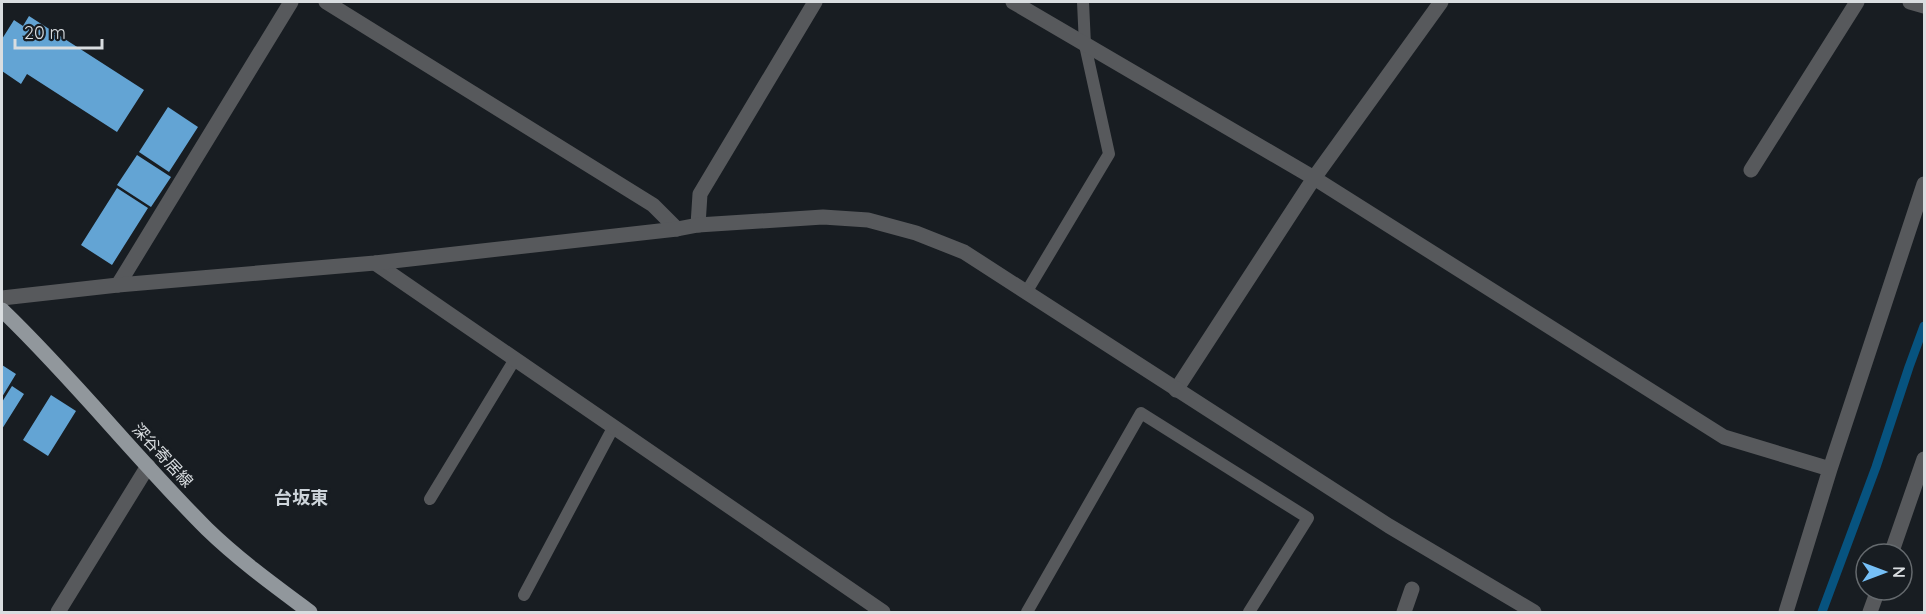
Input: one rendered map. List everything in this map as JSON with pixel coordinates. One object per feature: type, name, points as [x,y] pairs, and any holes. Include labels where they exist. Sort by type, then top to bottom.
[{"type":"main road","name":"深谷寄居線","points":[[2,310],[42,348],[148,466],[216,536],[247,565],[310,612]]},
{"type":"street","points":[[118,285],[291,2]]},
{"type":"street","points":[[326,2],[653,206],[677,229]]},
{"type":"street","points":[[698,225],[700,194],[815,2]]},
{"type":"street","points":[[1013,2],[1314,178],[1724,437],[1830,469]]},
{"type":"street","points":[[1176,390],[1314,178],[1441,2]]},
{"type":"street","points":[[1750,170],[1857,2]]},
{"type":"street","points":[[1910,2],[1924,6]]},
{"type":"street","points":[[1786,612],[1830,469],[1924,184]]},
{"type":"street","points":[[2,298],[118,285],[375,263],[698,225],[823,217],[868,220],[916,233],[964,252],[1389,526],[1534,612]]},
{"type":"street","points":[[375,263],[883,612]]},
{"type":"street","points":[[1895,542],[1924,459]]},
{"type":"street","points":[[58,612],[148,466]]},
{"type":"street","points":[[1404,612],[1412,589]]},
{"type":"lane","points":[[1027,291],[1109,153],[1085,45],[1083,2]]},
{"type":"lane","points":[[430,499],[515,359]]},
{"type":"lane","points":[[1027,612],[1141,413],[1308,518],[1249,612]]},
{"type":"lane","points":[[524,595],[614,426]]},
{"type":"building","points":[[29,16],[144,90],[117,132],[27,74],[21,84],[2,71],[2,39],[14,20],[23,26]]},
{"type":"building","points":[[168,107],[198,127],[169,172],[139,152]]},
{"type":"building","points":[[137,155],[171,177],[151,207],[117,185]]},
{"type":"building","points":[[117,188],[148,208],[112,265],[81,245]]},
{"type":"building","points":[[2,365],[16,374],[2,397]]},
{"type":"building","points":[[12,386],[24,394],[2,429],[2,402]]},
{"type":"building","points":[[51,395],[76,411],[48,456],[23,440]]},
{"type":"waterway","points":[[1822,612],[1876,467],[1924,326]]},
{"type":"district","name":"台坂東","points":[[301,497]]}]
